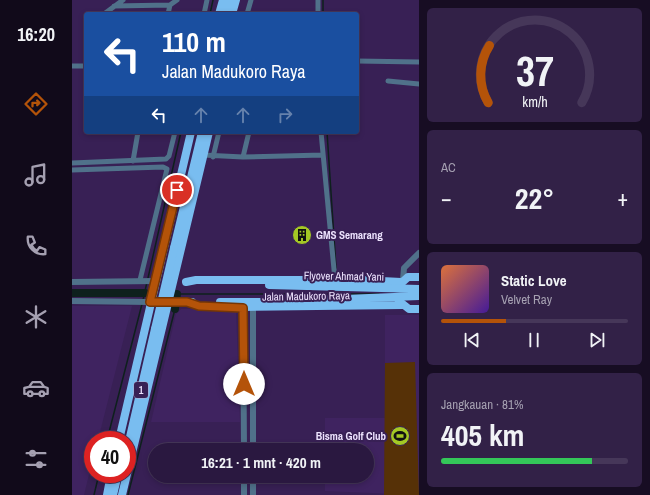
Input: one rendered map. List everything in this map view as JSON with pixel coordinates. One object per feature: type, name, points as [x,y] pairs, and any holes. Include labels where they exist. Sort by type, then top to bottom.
[{"type":"highway","points":[[220,12],[223,0]]},
{"type":"highway","points":[[227,12],[230,0]]},
{"type":"highway","points":[[233,12],[236,0]]},
{"type":"highway","points":[[237,12],[240,0]]},
{"type":"highway","points":[[121,431],[152,280],[190,134]]},
{"type":"highway","name":"1","points":[[131,431],[201,134]]},
{"type":"highway","points":[[122,495],[208,134]]},
{"type":"highway","name":"Jalan Madukoro Raya","points":[[186,282],[196,280],[338,280],[401,283],[408,277],[419,277]]},
{"type":"highway","name":"Jalan Madukoro Raya","points":[[152,280],[269,285]]},
{"type":"highway","points":[[401,283],[397,296],[402,306]]},
{"type":"highway","name":"Flyover Ahmad Yani","points":[[269,285],[419,289]]},
{"type":"highway","name":"Flyover Ahmad Yani","points":[[269,302],[419,296]]},
{"type":"highway","name":"Jalan Madukoro Raya","points":[[147,302],[269,302]]},
{"type":"highway","name":"Jalan Madukoro Raya","points":[[185,302],[199,306],[243,308],[402,306],[409,309],[419,309]]},
{"type":"highway","name":"1","points":[[129,431],[154,329]]},
{"type":"highway","points":[[107,495],[109,483]]},
{"type":"highway","points":[[114,495],[117,483]]},
{"type":"street","points":[[106,12],[123,0]]},
{"type":"street","points":[[143,0],[147,5]]},
{"type":"street","points":[[114,6],[170,5],[177,0]]},
{"type":"street","points":[[204,12],[207,0]]},
{"type":"street","points":[[248,12],[251,0]]},
{"type":"street","points":[[318,0],[318,12]]},
{"type":"street","points":[[168,12],[170,5]]},
{"type":"street","points":[[359,61],[419,62]]},
{"type":"street","points":[[72,66],[84,66]]},
{"type":"street","points":[[388,81],[419,84]]},
{"type":"street","points":[[133,161],[138,134]]},
{"type":"street","points":[[72,163],[168,158],[174,134]]},
{"type":"street","points":[[213,157],[219,134]]},
{"type":"street","points":[[244,157],[249,134]]},
{"type":"street","points":[[321,134],[338,280]]},
{"type":"street","points":[[203,155],[213,157],[323,156]]},
{"type":"street","points":[[72,170],[163,167],[166,169],[141,280]]},
{"type":"street","points":[[401,283],[404,268],[419,253]]},
{"type":"street","name":"Jalan Madukoro Raya","points":[[72,282],[152,280]]},
{"type":"street","name":"Jalan Madukoro Raya","points":[[72,301],[147,302]]},
{"type":"street","points":[[243,308],[244,443]]},
{"type":"street","points":[[253,308],[253,443]]},
{"type":"street","points":[[244,483],[244,495]]},
{"type":"street","points":[[253,483],[253,495]]},
{"type":"shaded area","points":[[72,306],[132,306],[100,431],[84,431],[84,483],[87,483],[84,495],[72,495]]},
{"type":"shaded area","points":[[181,309],[236,309],[240,422],[151,422],[176,314]]},
{"type":"shaded area","points":[[385,315],[419,315],[419,495],[325,491],[325,483],[374,483],[374,443],[325,443],[325,418],[385,418]]},
{"type":"shaded area","name":"Bisma Golf Club","points":[[415,362],[419,495],[384,495],[385,363]]},
{"type":"waterway","points":[[210,12],[213,0]]},
{"type":"waterway","points":[[323,0],[323,12]]},
{"type":"waterway","points":[[148,278],[181,134]]},
{"type":"waterway","points":[[327,134],[336,268]]},
{"type":"waterway","points":[[143,300],[147,282]]},
{"type":"waterway","points":[[72,293],[145,293]]},
{"type":"waterway","points":[[177,294],[379,294]]},
{"type":"waterway","points":[[175,309],[177,294]]},
{"type":"waterway","points":[[109,431],[142,304]]},
{"type":"waterway","points":[[128,495],[175,309]]},
{"type":"waterway","points":[[94,495],[97,483]]},
{"type":"place","name":"GMS Semarang","points":[[302,235]]},
{"type":"place","name":"Bisma Golf Club","points":[[400,436]]},
{"type":"route","points":[[177,190],[150,302],[187,302],[199,306],[243,308],[244,384]]}]
